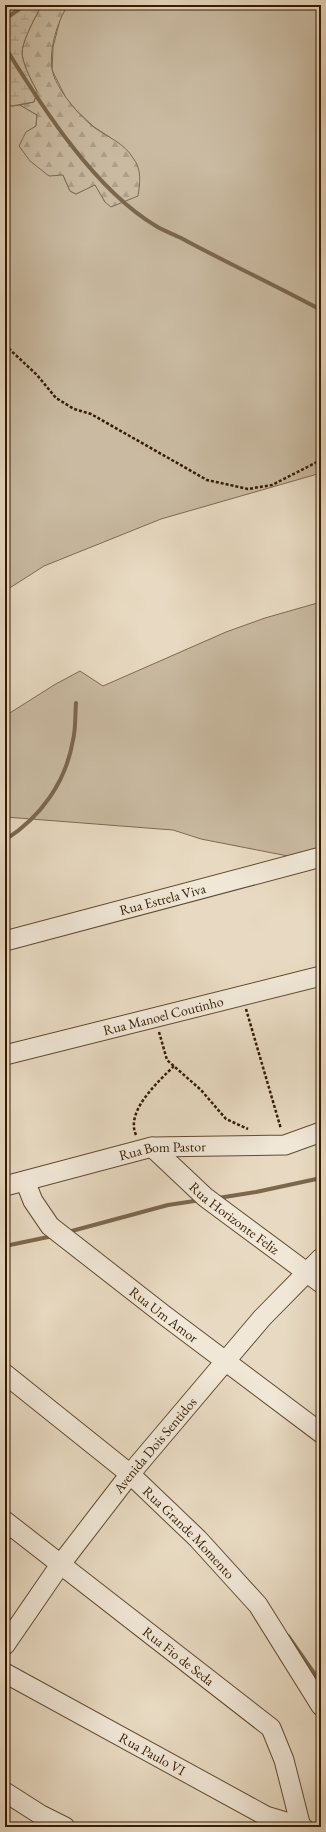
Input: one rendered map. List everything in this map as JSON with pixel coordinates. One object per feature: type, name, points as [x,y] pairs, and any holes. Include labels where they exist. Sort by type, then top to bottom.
[{"type":"street","name":"Rua Estrela Viva","points":[[5,941],[321,857]]},
{"type":"street","name":"Rua Manoel Coutinho","points":[[5,1055],[321,976]]},
{"type":"street","name":"Rua Bom Pastor","points":[[5,1186],[152,1147],[286,1145],[321,1132]]},
{"type":"street","name":"Rua Horizonte Feliz","points":[[152,1147],[205,1197],[314,1278]]},
{"type":"street","name":"Rua Um Amor","points":[[25,1181],[33,1201],[50,1226],[321,1432]]},
{"type":"street","name":"Avenida Dois Sentidos","points":[[5,1645],[60,1565],[130,1474],[262,1318],[314,1278],[321,1258]]},
{"type":"street","name":"Rua Grande Momento","points":[[5,1374],[130,1474],[198,1539],[258,1605],[321,1706]]},
{"type":"street","name":"Rua Fio de Seda","points":[[5,1521],[271,1728],[284,1760],[302,1827]]},
{"type":"street","name":"Rua Paulo VI","points":[[5,1673],[266,1816],[302,1827]]},
{"type":"street","points":[[5,1792],[46,1821],[65,1827]]},
{"type":"path","points":[[5,345],[37,376],[56,398],[74,409],[91,414],[207,480],[248,489],[272,485],[321,460]]},
{"type":"path","points":[[242,995],[286,1145]]},
{"type":"path","points":[[166,1014],[159,1033],[167,1060],[201,1090],[226,1119],[253,1131]]},
{"type":"path","points":[[152,1147],[135,1134],[134,1121],[146,1096],[174,1066]]},
{"type":"green space","points":[[5,5],[42,5],[29,29],[22,49],[24,64],[37,91],[34,102],[12,106],[5,104]]},
{"type":"green space","points":[[42,5],[68,5],[60,19],[53,44],[51,61],[54,77],[69,102],[82,117],[95,128],[125,148],[136,162],[140,181],[138,196],[111,207],[105,202],[95,185],[76,194],[70,191],[63,175],[49,176],[30,161],[19,146],[26,132],[36,126],[37,115],[20,105],[34,102],[37,91],[26,69],[22,49],[26,36]]},
{"type":"green space","points":[[68,5],[321,5],[321,473],[161,519],[44,566],[5,591],[5,104],[12,106],[20,105],[37,115],[36,126],[26,133],[63,175],[70,191],[76,194],[95,184],[105,202],[111,138],[94,127],[75,109],[66,98],[52,70],[53,47],[61,16]]},
{"type":"green space","points":[[321,602],[321,854],[293,857],[201,839],[173,830],[5,817],[5,716],[54,685],[80,671],[103,686],[226,632],[265,618]]},
{"type":"waterway","points":[[5,19],[25,5]]},
{"type":"waterway","points":[[5,47],[53,121],[72,146],[112,191],[134,210],[159,228],[321,310]]},
{"type":"waterway","points":[[5,840],[30,821],[50,797],[58,784],[70,755],[75,726],[76,703]]},
{"type":"waterway","points":[[218,1198],[256,1192],[321,1178]]},
{"type":"waterway","points":[[68,1232],[168,1205],[201,1200]]},
{"type":"waterway","points":[[5,1246],[53,1236]]},
{"type":"waterway","points":[[288,1636],[321,1683]]},
{"type":"waterway","points":[[319,1820],[321,1816]]}]
